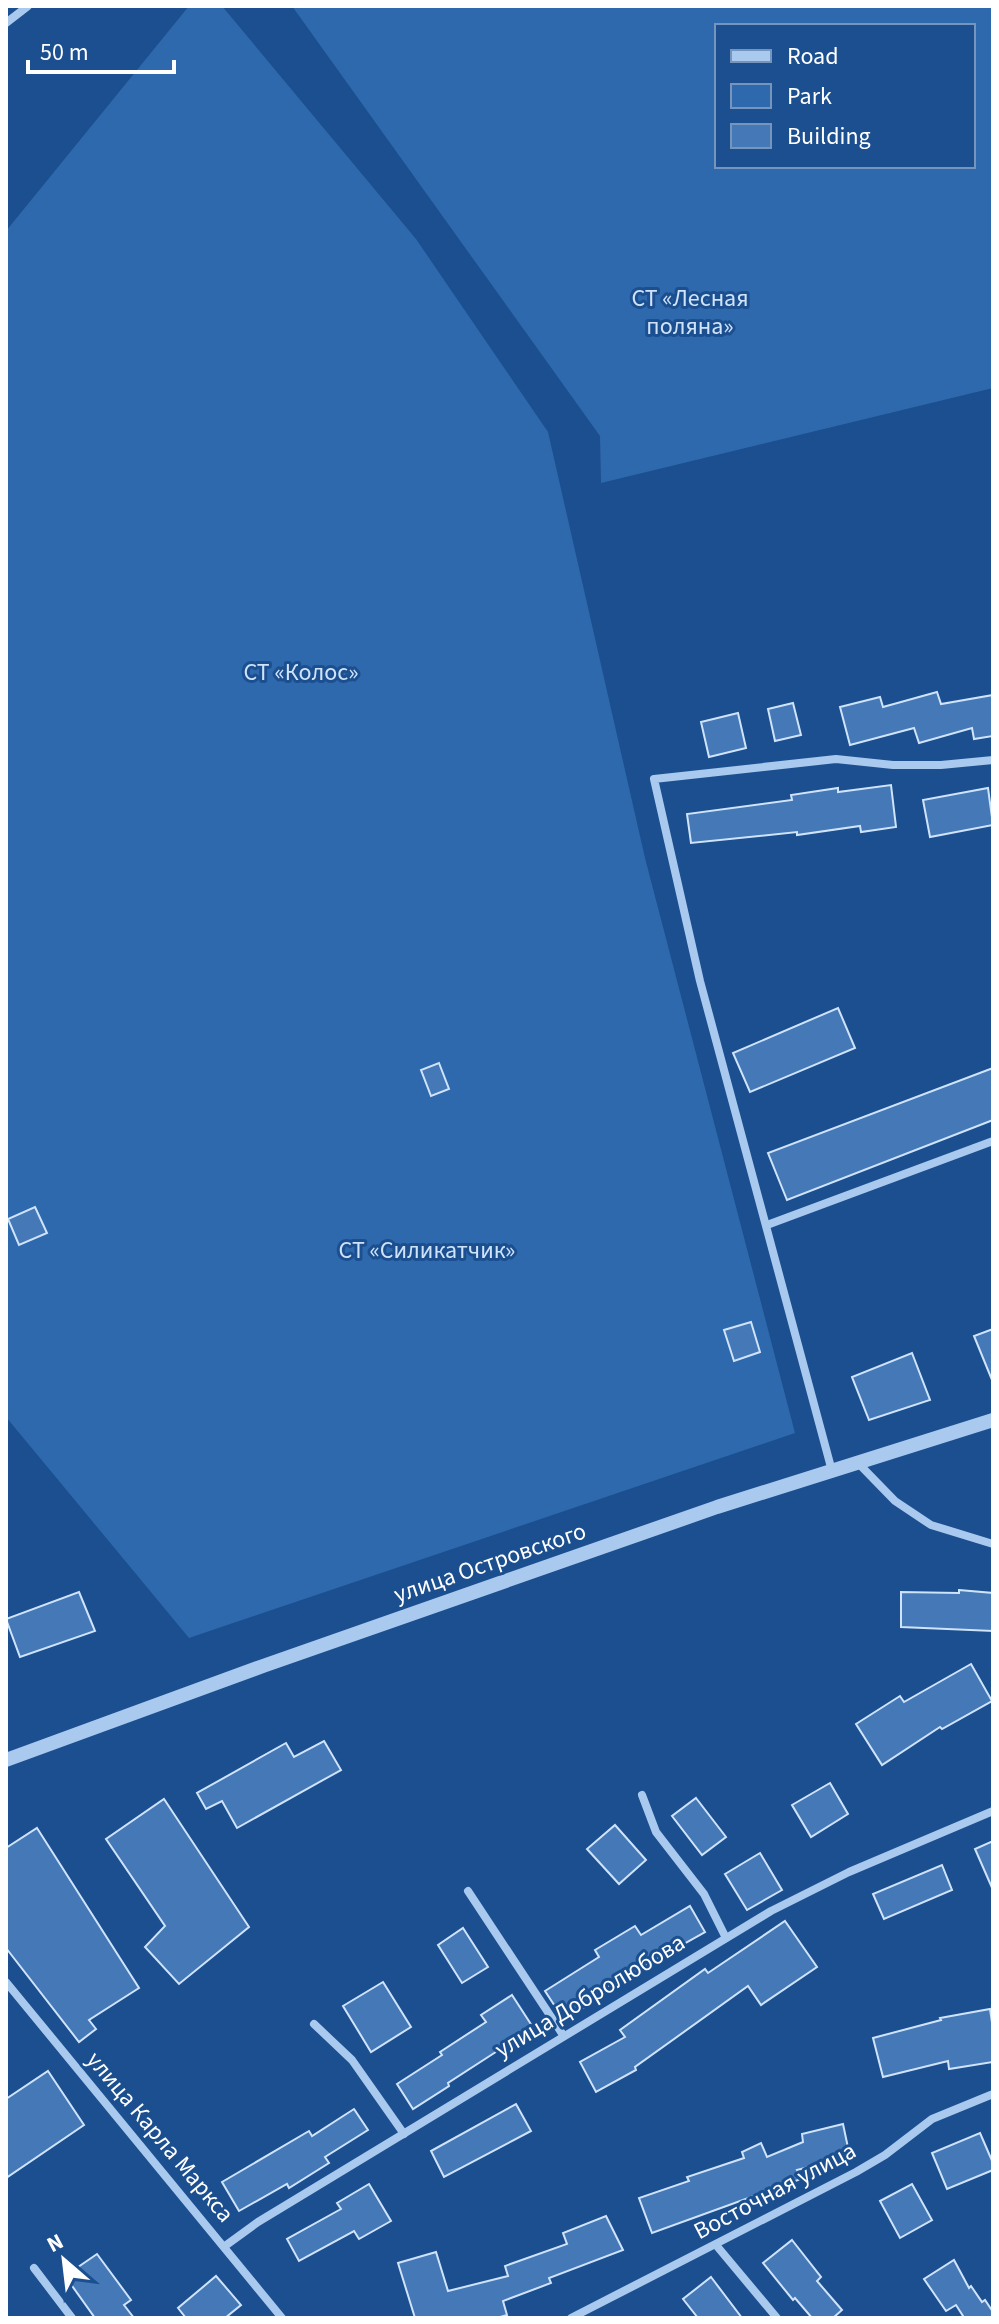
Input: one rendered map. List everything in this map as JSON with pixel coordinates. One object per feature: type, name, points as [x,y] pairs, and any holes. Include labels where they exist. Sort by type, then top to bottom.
[{"type":"street","points":[[6,23],[28,6]]},
{"type":"street","points":[[832,1471],[700,981],[654,779],[836,759],[893,765],[993,760]]},
{"type":"street","points":[[767,1225],[993,1141]]},
{"type":"street","name":"улица Островского","points":[[6,1760],[661,1526],[993,1420]]},
{"type":"street","points":[[858,1463],[895,1501],[931,1525],[993,1544]]},
{"type":"street","points":[[642,1795],[656,1832],[704,1894],[726,1938]]},
{"type":"street","name":"улица Добролюбова","points":[[225,2246],[258,2222],[771,1911],[849,1872],[993,1811]]},
{"type":"street","points":[[468,1891],[563,2035]]},
{"type":"street","name":"улица Карла Маркса","points":[[6,1983],[282,2318]]},
{"type":"street","points":[[314,2024],[352,2060],[404,2134]]},
{"type":"street","name":"Восточная улица","points":[[571,2318],[856,2172],[885,2155],[932,2119],[993,2094]]},
{"type":"street","points":[[716,2245],[777,2318]]},
{"type":"street","points":[[34,2268],[72,2318]]},
{"type":"green space","points":[[189,6],[222,6],[416,239],[548,432],[645,858],[795,1433],[189,1638],[6,1417],[6,231]]},
{"type":"green space","name":"СТ «Лесная поляна»","points":[[292,6],[993,6],[993,388],[601,483],[600,436]]},
{"type":"building","points":[[937,692],[941,704],[993,695],[993,736],[974,739],[972,728],[919,743],[914,728],[850,745],[840,707],[880,697],[883,707]]},
{"type":"building","points":[[793,703],[801,735],[775,741],[768,709]]},
{"type":"building","points":[[738,713],[746,748],[709,757],[701,722]]},
{"type":"building","points":[[891,785],[896,827],[861,832],[860,826],[797,835],[797,832],[691,843],[687,814],[792,800],[791,795],[838,788],[838,792]]},
{"type":"building","points":[[988,788],[993,825],[930,837],[923,800]]},
{"type":"building","points":[[838,1008],[855,1048],[750,1092],[733,1053]]},
{"type":"building","points":[[439,1063],[449,1089],[431,1096],[421,1070]]},
{"type":"building","points":[[993,1068],[993,1120],[787,1200],[768,1153]]},
{"type":"building","points":[[35,1207],[47,1233],[19,1245],[8,1219]]},
{"type":"building","points":[[751,1322],[760,1352],[734,1361],[724,1330]]},
{"type":"building","points":[[993,1329],[993,1380],[992,1380],[974,1336]]},
{"type":"building","points":[[912,1353],[930,1400],[869,1420],[852,1377]]},
{"type":"building","points":[[959,1590],[993,1593],[993,1631],[901,1627],[901,1592],[959,1593]]},
{"type":"building","points":[[79,1592],[95,1631],[20,1657],[6,1619]]},
{"type":"building","points":[[971,1664],[992,1701],[942,1729],[940,1727],[882,1765],[856,1724],[900,1696],[904,1702]]},
{"type":"building","points":[[324,1741],[341,1770],[237,1828],[222,1801],[206,1809],[197,1793],[286,1743],[294,1757]]},
{"type":"building","points":[[830,1783],[848,1814],[811,1837],[792,1805]]},
{"type":"building","points":[[696,1798],[726,1837],[702,1855],[672,1816]]},
{"type":"building","points":[[164,1799],[249,1927],[179,1984],[145,1947],[165,1926],[106,1839]]},
{"type":"building","points":[[615,1825],[646,1860],[619,1884],[587,1849]]},
{"type":"building","points":[[37,1828],[139,1988],[89,2020],[96,2029],[79,2042],[6,1948],[6,1848]]},
{"type":"building","points":[[993,1841],[993,1890],[975,1849]]},
{"type":"building","points":[[760,1853],[782,1890],[747,1910],[725,1874]]},
{"type":"building","points":[[942,1865],[952,1890],[884,1919],[873,1894]]},
{"type":"building","points":[[690,1906],[705,1932],[607,1987],[609,1992],[564,2020],[545,1991],[599,1957],[595,1950],[635,1926],[641,1935]]},
{"type":"building","points":[[785,1921],[817,1967],[761,2005],[748,1986],[635,2067],[636,2070],[596,2092],[580,2062],[625,2037],[620,2030],[705,1969],[708,1973]]},
{"type":"building","points":[[463,1928],[488,1967],[462,1983],[438,1945]]},
{"type":"building","points":[[383,1982],[411,2027],[371,2052],[343,2006]]},
{"type":"building","points":[[512,1995],[536,2032],[505,2052],[502,2048],[413,2109],[397,2084],[486,2022],[481,2015]]},
{"type":"building","points":[[990,2009],[993,2062],[949,2069],[948,2061],[883,2077],[873,2038],[940,2018]]},
{"type":"building","points":[[48,2071],[84,2125],[6,2178],[6,2099]]},
{"type":"building","points":[[516,2104],[531,2131],[444,2177],[431,2151]]},
{"type":"building","points":[[354,2109],[368,2130],[325,2157],[329,2163],[289,2188],[287,2184],[239,2211],[222,2182],[309,2131],[312,2136]]},
{"type":"building","points":[[843,2124],[850,2157],[797,2170],[801,2179],[652,2233],[639,2198],[689,2181],[687,2177],[744,2158],[742,2152],[761,2143],[767,2157],[803,2142],[802,2134]]},
{"type":"building","points":[[980,2133],[993,2170],[947,2189],[932,2153]]},
{"type":"building","points":[[369,2184],[391,2221],[359,2239],[354,2231],[299,2261],[287,2239],[341,2209],[337,2203]]},
{"type":"building","points":[[912,2184],[932,2220],[900,2238],[880,2201]]},
{"type":"building","points":[[606,2216],[623,2250],[549,2278],[551,2283],[503,2301],[507,2315],[497,2318],[415,2318],[398,2263],[436,2252],[448,2291],[508,2276],[505,2266],[567,2244],[563,2233]]},
{"type":"building","points":[[792,2240],[821,2277],[817,2281],[842,2310],[833,2318],[812,2318],[763,2263]]},
{"type":"building","points":[[97,2254],[131,2300],[124,2305],[134,2318],[95,2318],[65,2276]]},
{"type":"building","points":[[954,2260],[969,2288],[971,2286],[982,2302],[985,2300],[993,2312],[993,2318],[960,2318],[963,2316],[956,2305],[946,2311],[924,2279]]},
{"type":"building","points":[[216,2276],[241,2305],[225,2318],[186,2318],[178,2308]]},
{"type":"building","points":[[711,2277],[742,2318],[698,2318],[683,2299]]},
{"type":"park label","name":"СТ «Колос»","points":[[301,672]]},
{"type":"park label","name":"СТ «Силикатчик»","points":[[427,1250]]}]
